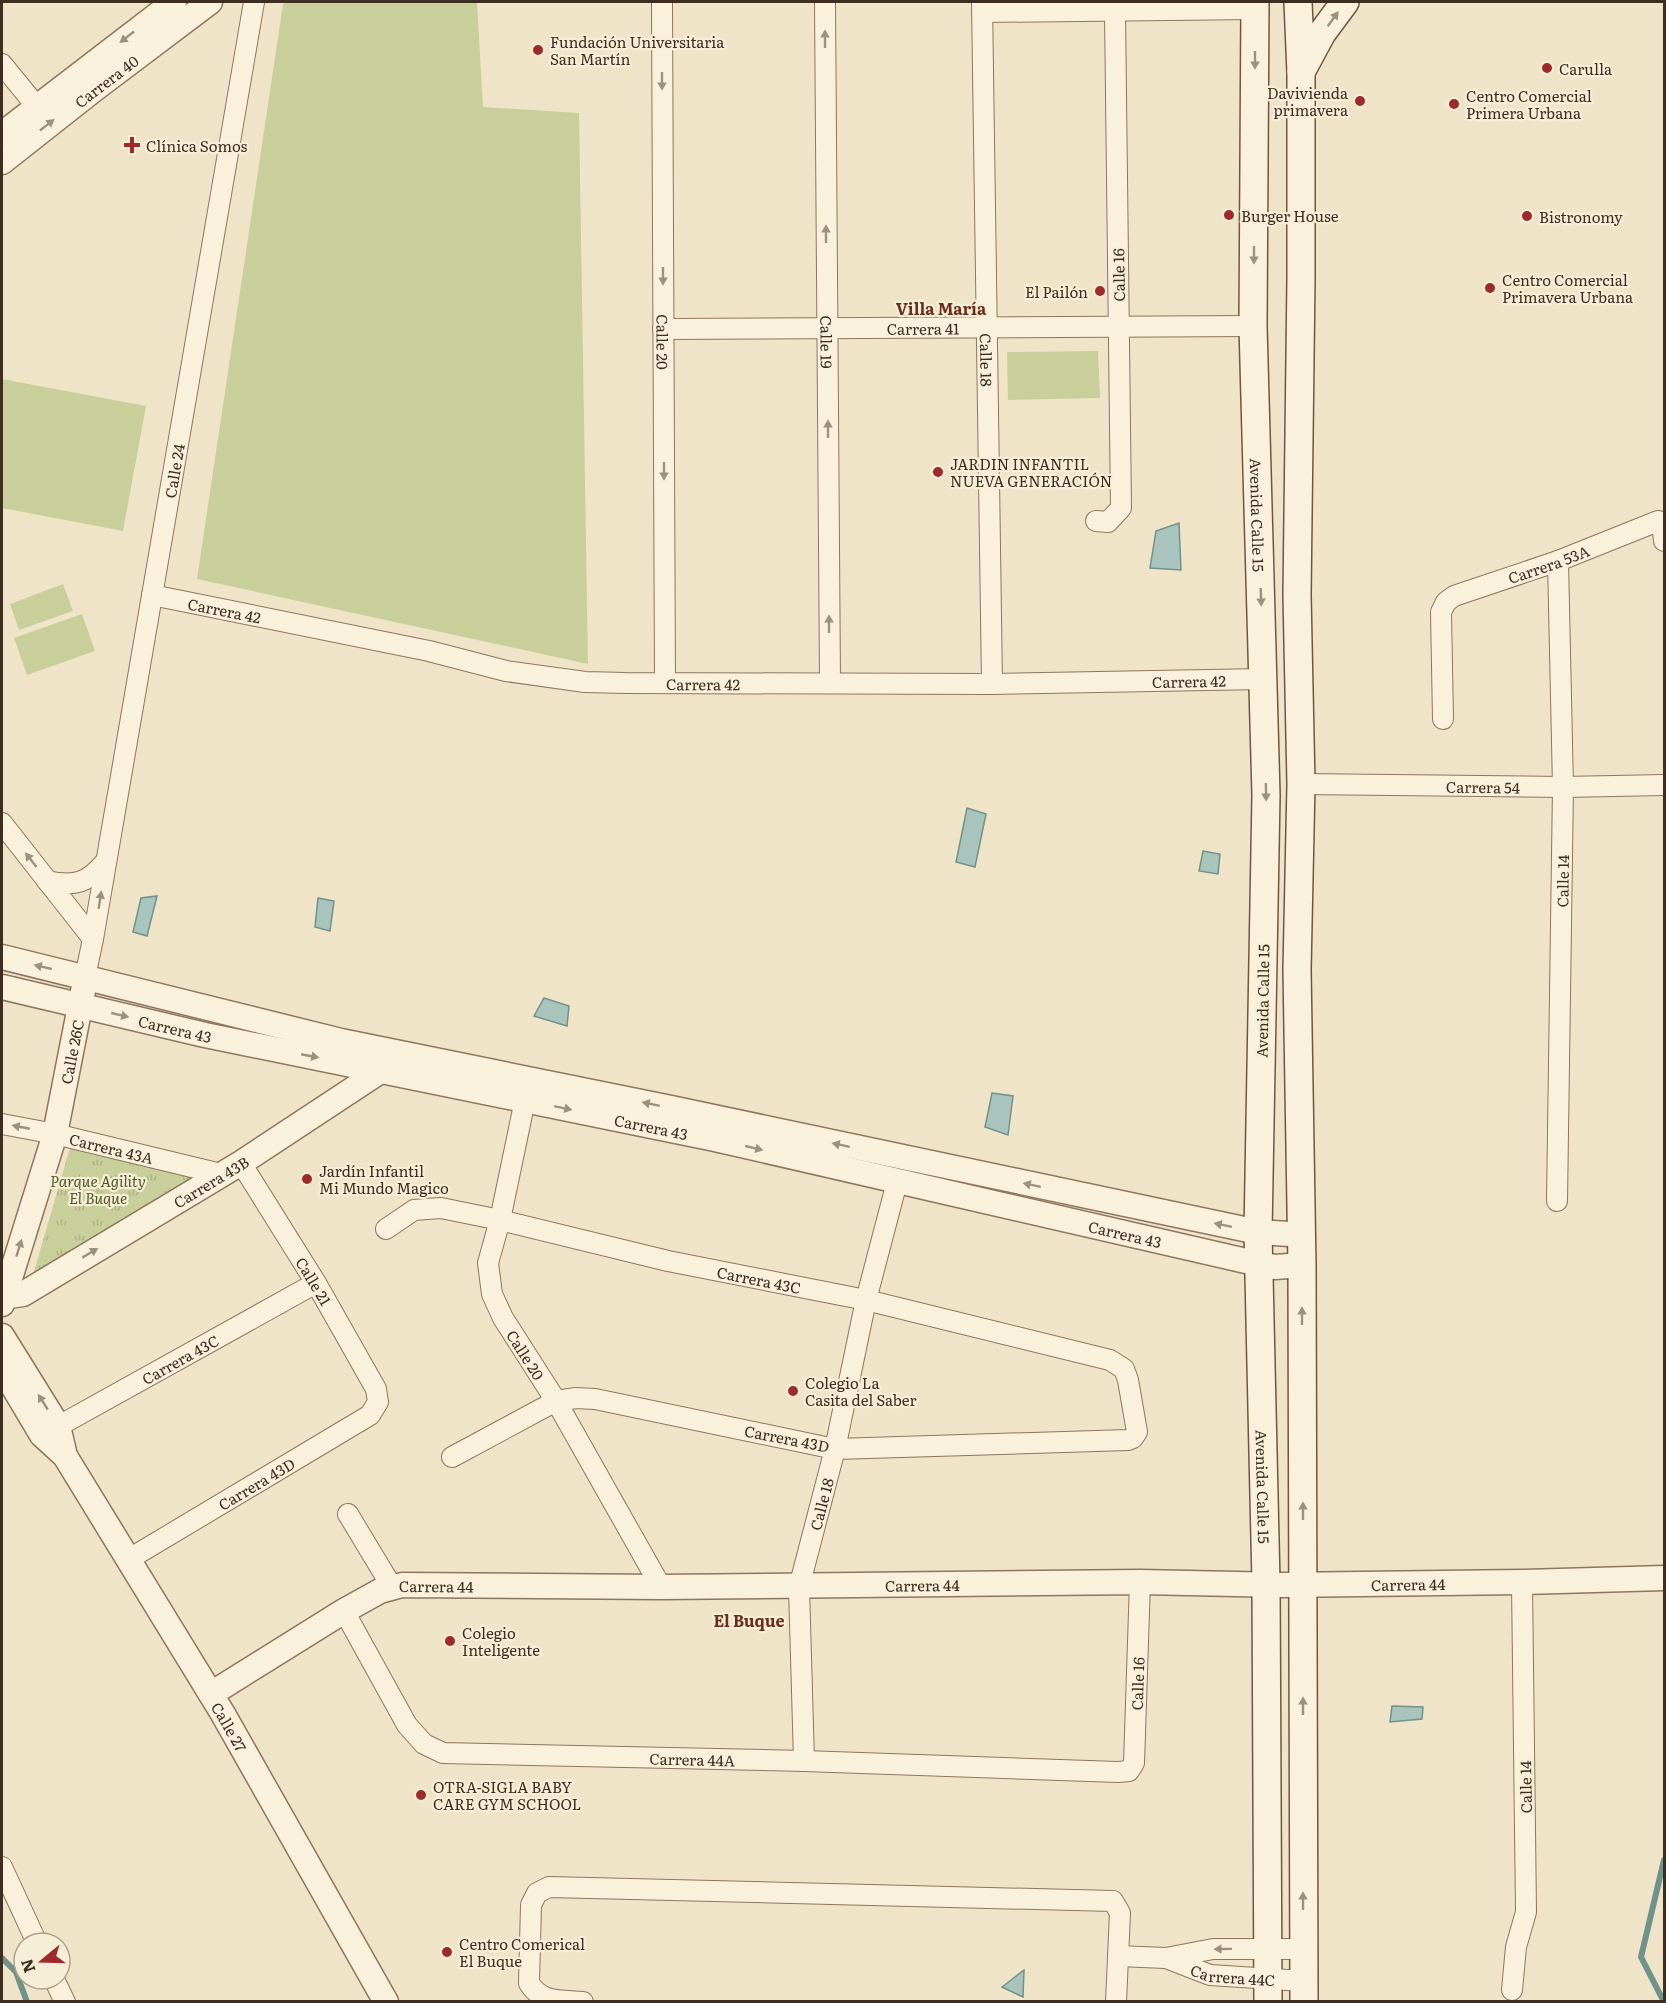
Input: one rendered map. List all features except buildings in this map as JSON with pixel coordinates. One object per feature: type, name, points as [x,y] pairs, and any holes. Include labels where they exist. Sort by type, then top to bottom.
[{"type":"main road","points":[[1298,2],[1301,73],[1302,278],[1297,595],[1301,784],[1297,970],[1302,1233],[1304,1991]]},
{"type":"main road","points":[[1301,73],[1323,33],[1345,2]]},
{"type":"main road","name":"Avenida Calle 15","points":[[1255,5],[1253,326],[1266,795],[1258,1232],[1266,1584],[1268,1990]]},
{"type":"street","name":"Carrera 40","points":[[2,134],[174,2]]},
{"type":"street","name":"Carrera 40","points":[[2,162],[92,90],[210,2]]},
{"type":"street","name":"Calle 24","points":[[93,939],[254,2]]},
{"type":"street","name":"Calle 20","points":[[662,2],[665,683]]},
{"type":"street","name":"Calle 19","points":[[825,2],[830,682]]},
{"type":"street","points":[[983,7],[1115,12],[1255,5]]},
{"type":"street","name":"Calle 18","points":[[983,7],[992,684]]},
{"type":"street","name":"Calle 16","points":[[1096,521],[1108,522],[1121,508],[1115,12]]},
{"type":"street","points":[[2,64],[37,107]]},
{"type":"street","name":"Carrera 41","points":[[663,328],[1253,326]]},
{"type":"street","name":"Carrera 53A","points":[[1443,719],[1441,612],[1446,602],[1454,596],[1558,561],[1658,521],[1663,532]]},
{"type":"street","name":"Calle 14","points":[[1557,1201],[1563,787],[1558,561]]},
{"type":"street","name":"Carrera 42","points":[[152,595],[429,651],[506,671],[585,682],[992,684],[1263,679]]},
{"type":"street","name":"Carrera 54","points":[[1301,784],[1563,787],[1665,785]]},
{"type":"street","points":[[2,823],[93,939]]},
{"type":"street","points":[[47,881],[64,884],[81,882],[95,874],[106,861]]},
{"type":"street","name":"Calle 26C","points":[[2,1299],[55,1134],[93,939]]},
{"type":"street","name":"Carrera 43","points":[[2,957],[341,1041],[660,1105],[1258,1232],[1302,1233]]},
{"type":"street","name":"Carrera 43","points":[[2,987],[205,1035],[715,1138],[1259,1264],[1275,1267],[1302,1265]]},
{"type":"street","name":"Carrera 43B","points":[[2,1299],[23,1294],[231,1169],[382,1070]]},
{"type":"street","name":"Calle 20","points":[[525,1100],[500,1220],[488,1263],[492,1294],[503,1318],[556,1401],[661,1587]]},
{"type":"street","name":"Carrera 43A","points":[[2,1124],[231,1169]]},
{"type":"street","name":"Calle 21","points":[[231,1169],[316,1283],[376,1389],[378,1402]]},
{"type":"street","name":"Calle 18","points":[[804,1761],[799,1587],[835,1449],[866,1299],[897,1182]]},
{"type":"street","name":"Carrera 43C","points":[[386,1229],[414,1210],[441,1208],[668,1261],[866,1299],[1110,1360],[1124,1368],[1137,1432]]},
{"type":"street","name":"Carrera 43C","points":[[50,1431],[316,1283]]},
{"type":"street","name":"Calle 27","points":[[2,1336],[50,1431],[211,1694],[386,2001]]},
{"type":"street","name":"Calle 27","points":[[2,1368],[50,1431]]},
{"type":"street","name":"Carrera 43D","points":[[452,1457],[556,1401],[576,1398],[595,1399],[835,1449],[1128,1440],[1137,1432]]},
{"type":"street","name":"Carrera 43D","points":[[129,1559],[370,1414],[378,1402]]},
{"type":"street","points":[[348,1514],[392,1587]]},
{"type":"street","name":"Carrera 44","points":[[211,1694],[344,1611],[392,1587],[402,1585],[799,1587],[1140,1582],[1266,1584],[1522,1582],[1665,1578]]},
{"type":"street","name":"Calle 16","points":[[1118,1772],[1129,1771],[1134,1763],[1140,1582]]},
{"type":"street","name":"Calle 14","points":[[1512,1990],[1516,1947],[1526,1912],[1522,1582]]},
{"type":"street","name":"Carrera 44A","points":[[344,1611],[407,1725],[424,1744],[443,1753],[804,1761],[1118,1772]]},
{"type":"street","points":[[2,1867],[31,1931]]},
{"type":"street","points":[[583,2001],[544,2000],[535,1994],[529,1983],[531,1905],[537,1893],[549,1887],[1113,1901],[1120,1913],[1116,2001]]},
{"type":"street","name":"Carrera 44C","points":[[1118,1956],[1166,1958],[1213,1949],[1303,1949]]},
{"type":"street","name":"Carrera 44C","points":[[1166,1958],[1210,1975],[1268,1990],[1304,1991]]},
{"type":"green space","points":[[289,2],[477,2],[483,107],[579,113],[588,664],[197,579],[283,4]]},
{"type":"green space","points":[[1098,351],[1100,398],[1008,400],[1007,352]]},
{"type":"green space","points":[[2,379],[146,406],[123,531],[2,508]]},
{"type":"green space","points":[[63,584],[73,611],[19,630],[10,604]]},
{"type":"green space","points":[[82,614],[95,651],[27,675],[14,638]]},
{"type":"green space","name":"Parque Agility El Buque","points":[[72,1141],[196,1175],[33,1275]]},
{"type":"water","points":[[1179,523],[1181,570],[1150,568],[1156,531]]},
{"type":"water","points":[[967,808],[986,814],[975,867],[956,862]]},
{"type":"water","points":[[1203,851],[1220,854],[1218,874],[1199,871]]},
{"type":"water","points":[[157,896],[147,936],[133,932],[141,898]]},
{"type":"water","points":[[318,898],[334,901],[330,931],[315,927]]},
{"type":"water","points":[[544,998],[569,1006],[567,1026],[534,1016]]},
{"type":"water","points":[[992,1093],[1013,1096],[1008,1135],[985,1127]]},
{"type":"water","points":[[1392,1706],[1423,1707],[1422,1719],[1390,1722]]},
{"type":"water","points":[[1024,1970],[1023,1997],[1002,1987]]},
{"type":"waterway","points":[[1664,1860],[1641,1957],[1664,2002]]},
{"type":"waterway","points":[[2,1958],[16,1972],[27,2002]]},
{"type":"place","name":"Fundación Universitaria San Martín","points":[[538,50]]},
{"type":"place","name":"Carulla","points":[[1547,68]]},
{"type":"place","name":"Davivienda primavera","points":[[1360,101]]},
{"type":"place","name":"Centro Comercial Primera Urbana","points":[[1454,104]]},
{"type":"place","name":"Clínica Somos","points":[[132,145]]},
{"type":"place","name":"Burger House","points":[[1229,215]]},
{"type":"place","name":"Bistronomy","points":[[1527,216]]},
{"type":"place","name":"Centro Comercial Primavera Urbana","points":[[1490,288]]},
{"type":"place","name":"El Pailón","points":[[1100,291]]},
{"type":"place","name":"JARDIN INFANTIL NUEVA GENERACIÓN","points":[[938,472]]},
{"type":"place","name":"Jardín Infantil Mi Mundo Magico","points":[[307,1179]]},
{"type":"place","name":"Colegio La Casita del Saber","points":[[793,1391]]},
{"type":"place","name":"Colegio Inteligente","points":[[450,1641]]},
{"type":"place","name":"OTRA-SIGLA BABY CARE GYM SCHOOL","points":[[421,1795]]},
{"type":"place","name":"Centro Comerical El Buque","points":[[447,1952]]},
{"type":"district","name":"Villa María","points":[[941,308]]},
{"type":"district","name":"El Buque","points":[[749,1620]]}]
